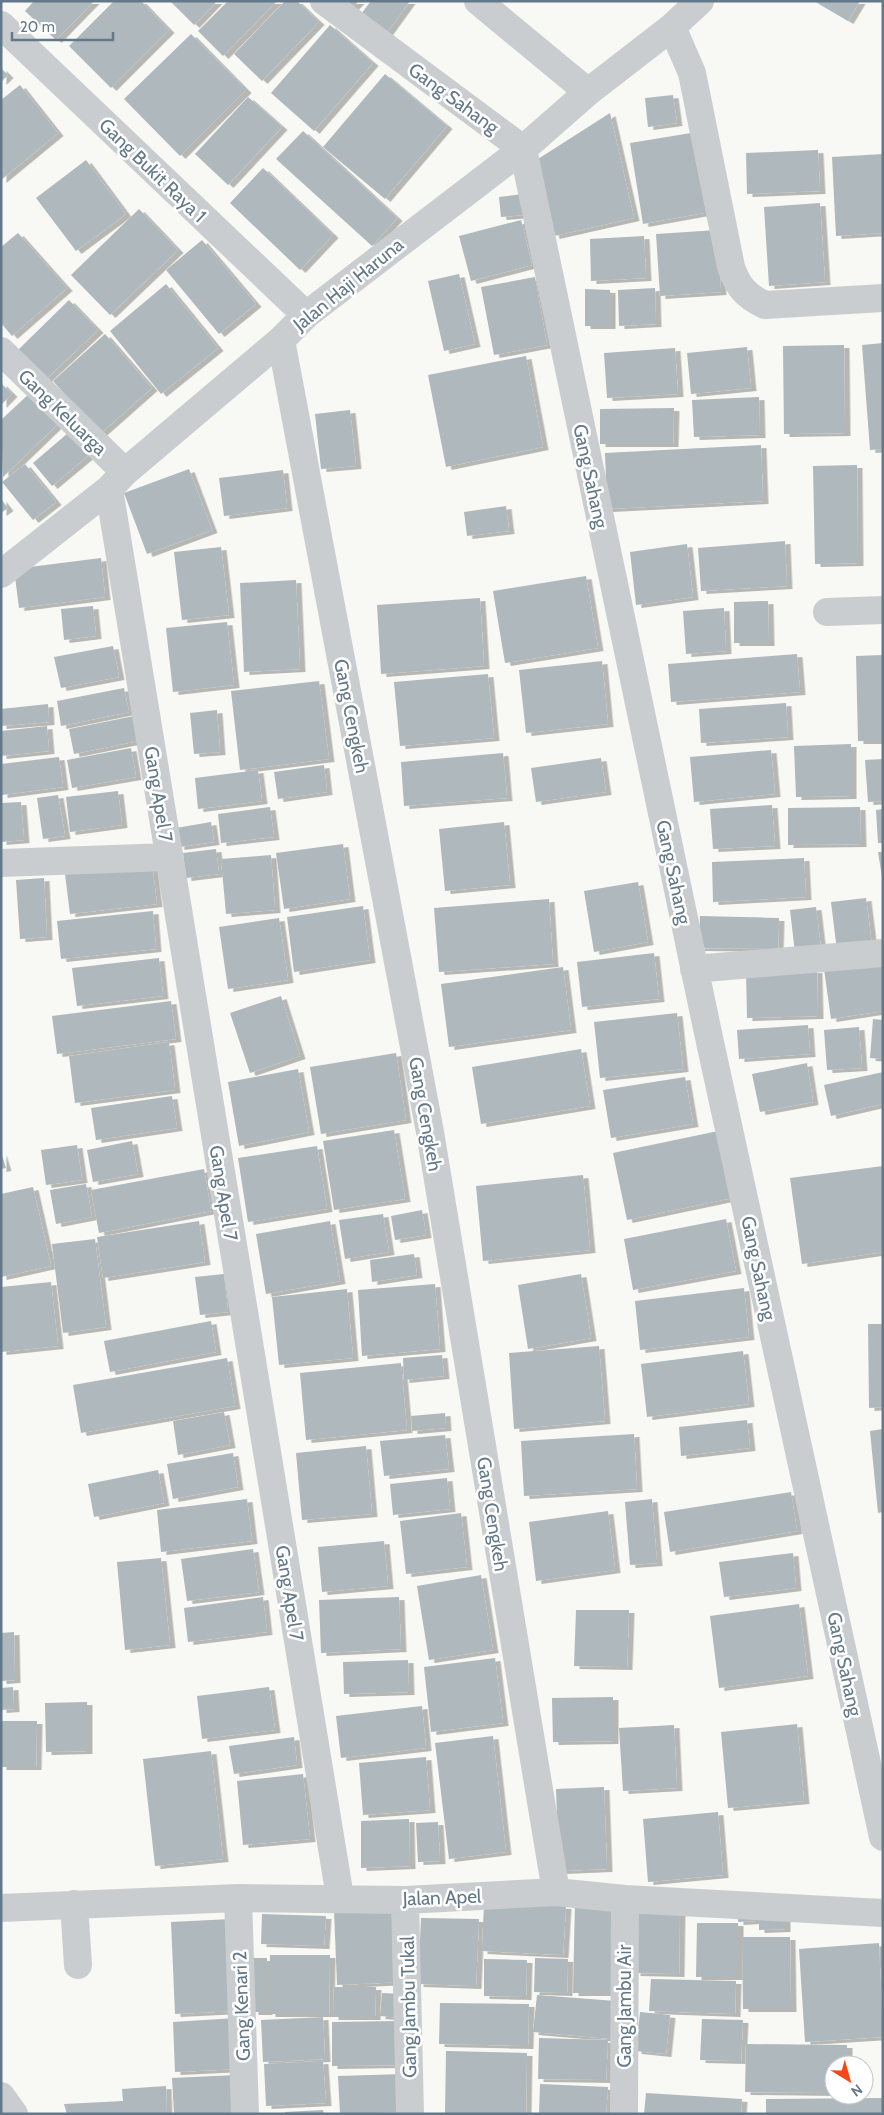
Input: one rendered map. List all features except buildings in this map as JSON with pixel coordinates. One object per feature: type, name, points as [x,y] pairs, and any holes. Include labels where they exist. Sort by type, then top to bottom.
[{"type":"street","name":"Gang Sahang","points":[[324,1],[523,149],[694,969],[883,1837]]},
{"type":"street","points":[[478,1],[588,92]]},
{"type":"street","name":"Jalan Haji Haruna","points":[[1,574],[117,481],[281,340],[306,315],[523,149],[588,92],[672,27],[700,1]]},
{"type":"street","name":"Gang Bukit Raya 1","points":[[1,25],[306,315]]},
{"type":"street","points":[[672,27],[692,73],[731,267],[738,285],[749,297],[765,305],[883,298]]},
{"type":"street","name":"Gang Cengkeh","points":[[281,340],[430,1132],[556,1892]]},
{"type":"street","name":"Gang Keluarga","points":[[1,351],[117,481]]},
{"type":"street","name":"Gang Apel 7","points":[[117,481],[169,857],[340,1897]]},
{"type":"street","points":[[828,612],[883,610]]},
{"type":"street","points":[[1,863],[169,857]]},
{"type":"street","points":[[694,969],[883,953]]},
{"type":"street","name":"Jalan Apel","points":[[1,1908],[238,1898],[340,1897],[405,1900],[556,1892],[625,1899],[883,1913]]},
{"type":"street","name":"Gang Kenari 2","points":[[238,1898],[245,2114]]},
{"type":"street","name":"Gang Jambu Air","points":[[624,2114],[625,1899]]},
{"type":"street","name":"Gang Jambu Tukal","points":[[405,1900],[410,2114]]},
{"type":"street","points":[[74,1904],[78,1965]]},
{"type":"street","points":[[1,2096],[14,2114]]}]
